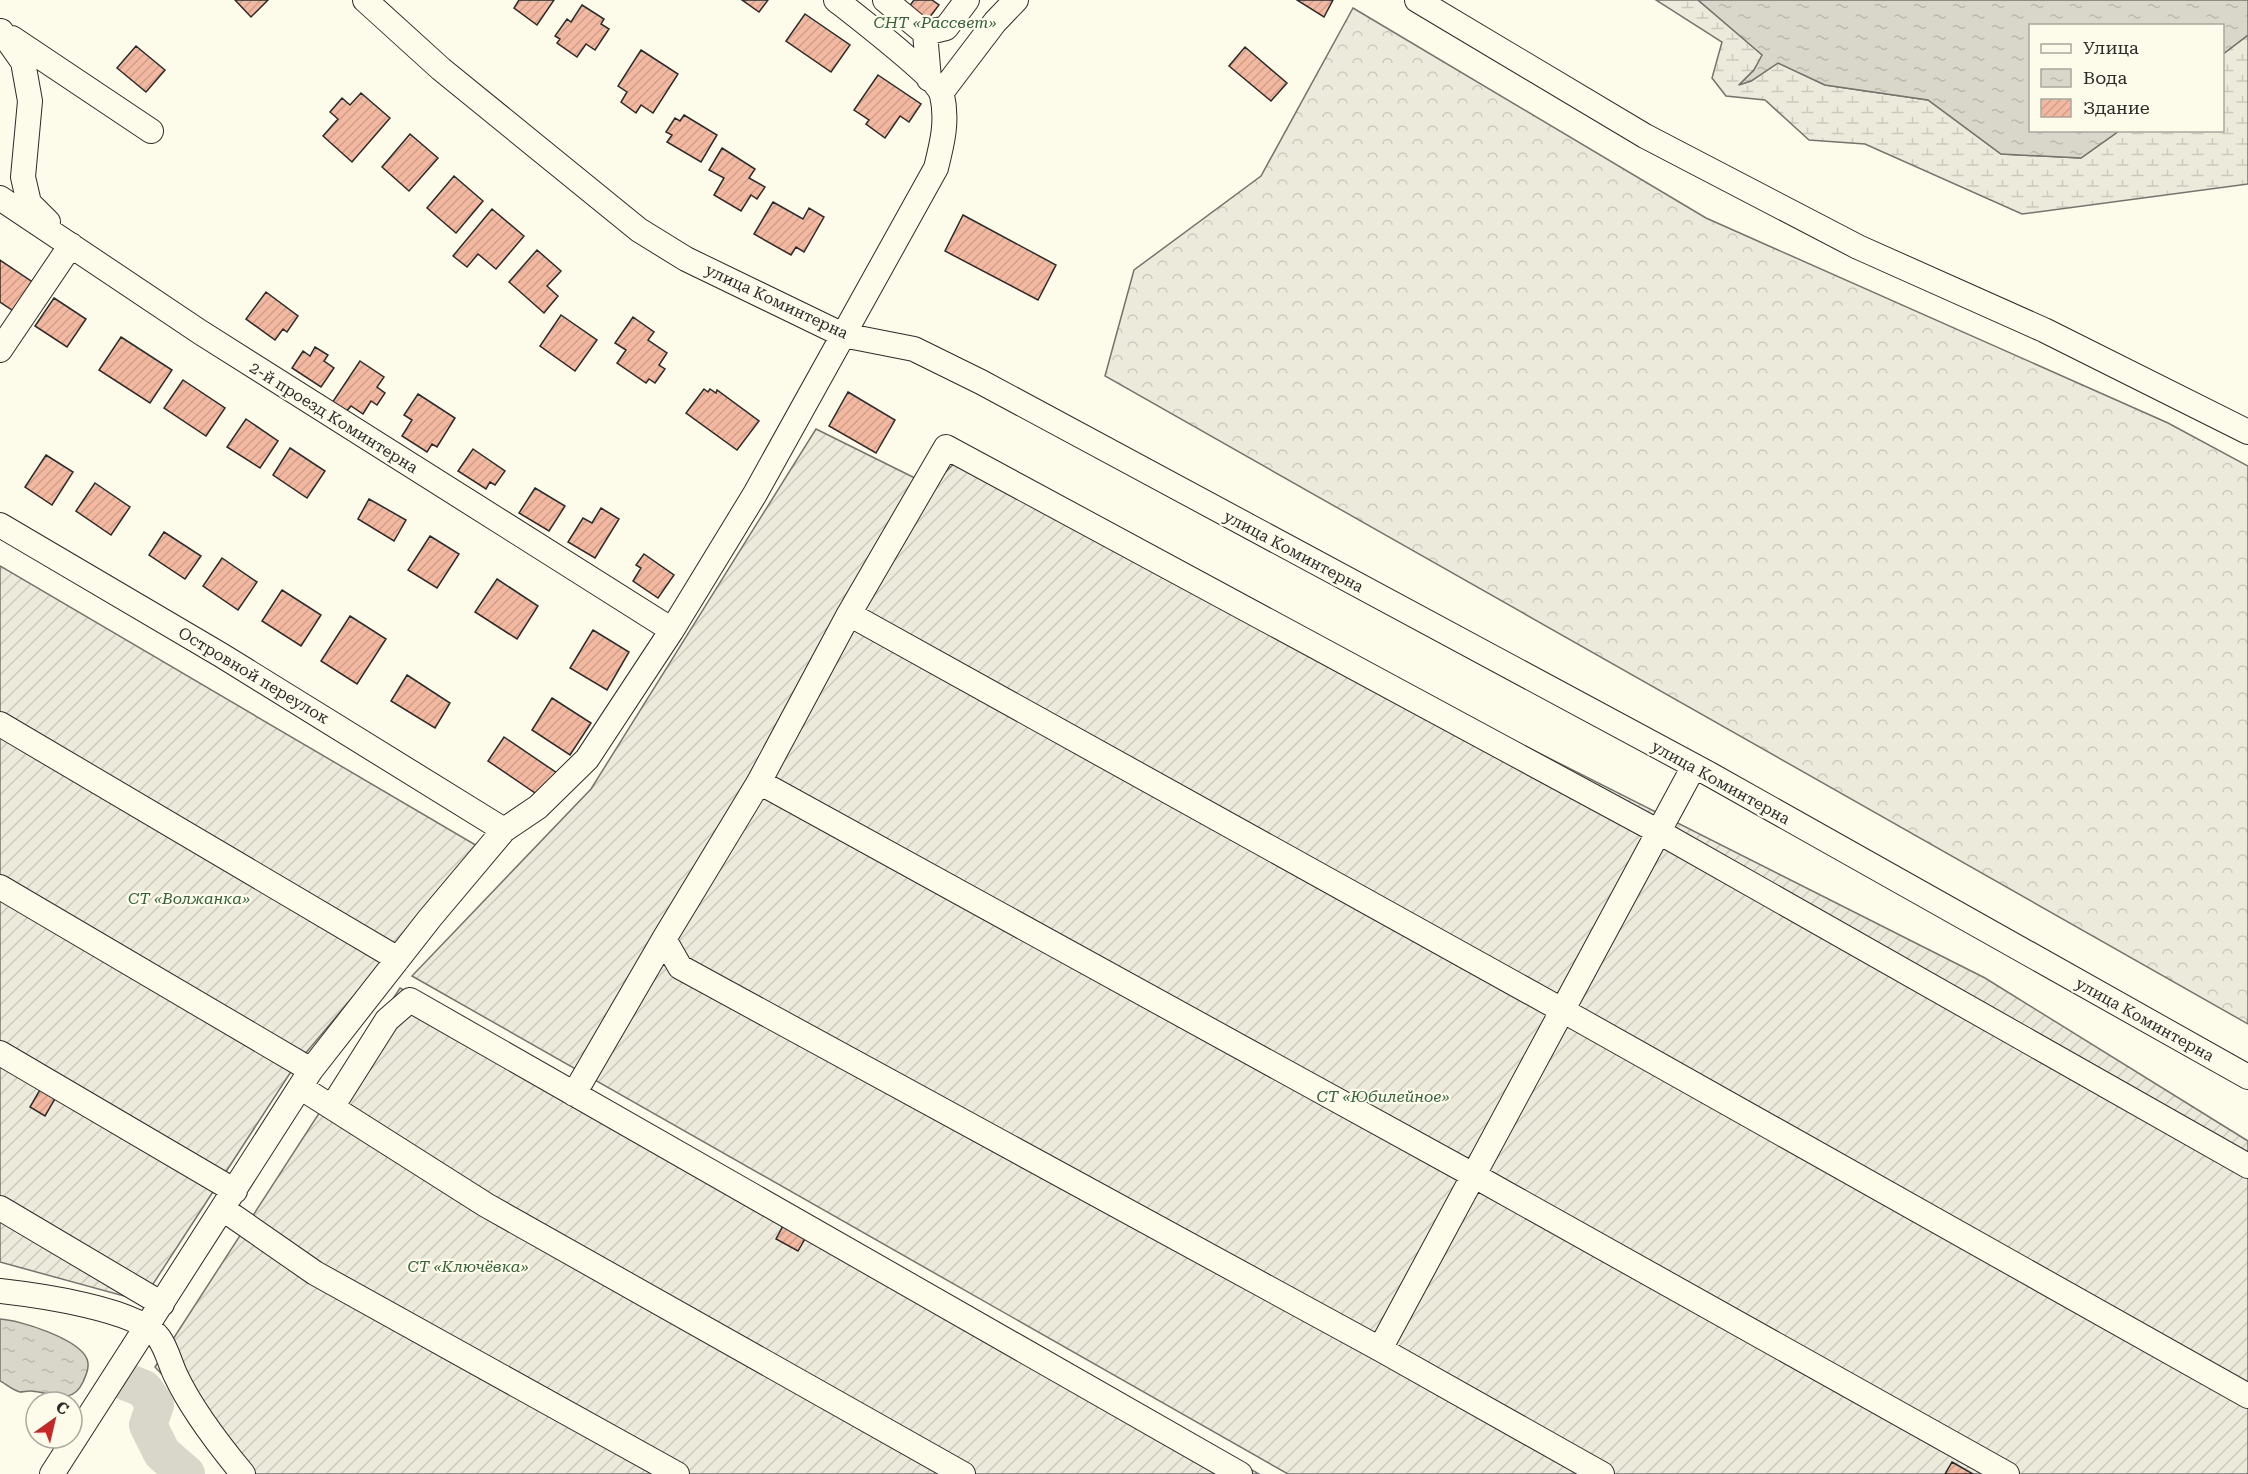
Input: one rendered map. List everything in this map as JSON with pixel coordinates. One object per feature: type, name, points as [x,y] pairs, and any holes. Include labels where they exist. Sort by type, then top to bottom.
[{"type":"street","name":"улица Коминтерна","points":[[365,0],[441,69],[639,230],[686,259],[843,335],[914,350],[981,382],[1694,766],[2248,1077]]},
{"type":"street","points":[[385,0],[412,42]]},
{"type":"street","points":[[836,0],[920,69],[935,86]]},
{"type":"street","points":[[52,1474],[305,1078],[398,959],[504,830],[538,807],[587,759],[672,630],[755,494],[936,168],[945,131],[925,33],[885,0]]},
{"type":"street","points":[[925,33],[946,28],[967,0]]},
{"type":"street","points":[[935,86],[1016,0]]},
{"type":"street","points":[[1417,0],[1645,136],[1857,247],[2044,330],[2248,432]]},
{"type":"street","points":[[0,31],[151,131]]},
{"type":"street","points":[[0,31],[23,62],[30,101],[23,177],[29,203],[71,245],[0,350]]},
{"type":"street","name":"2-й проезд Коминтерна","points":[[0,198],[210,338],[672,630]]},
{"type":"street","points":[[574,1094],[759,782],[849,614],[946,447],[1659,832],[2248,1166]]},
{"type":"street","name":"Островной переулок","points":[[0,525],[222,655],[504,830]]},
{"type":"street","points":[[849,614],[1562,1010],[2248,1396]]},
{"type":"street","points":[[0,724],[398,959]]},
{"type":"street","points":[[1380,1348],[1694,766]]},
{"type":"street","points":[[759,782],[1473,1175],[2007,1474]]},
{"type":"street","points":[[0,887],[305,1078],[332,1107],[486,1205],[963,1474]]},
{"type":"street","points":[[664,939],[680,967],[1380,1348],[1602,1474]]},
{"type":"street","points":[[332,1107],[387,1020],[410,1000],[1240,1474]]},
{"type":"street","points":[[0,1053],[229,1200],[315,1273],[677,1474]]},
{"type":"street","points":[[0,1208],[162,1304]]},
{"type":"street","points":[[0,1291],[61,1300],[123,1315],[147,1328],[159,1338],[176,1378],[220,1446],[243,1474]]},
{"type":"green space","points":[[1656,0],[1698,0],[1763,55],[1754,70],[1740,84],[1751,81],[1778,63],[1825,85],[1928,100],[2001,154],[2081,158],[2118,132],[2224,132],[2224,53],[2248,35],[2248,184],[2022,214],[1865,144],[1809,140],[1765,100],[1726,96],[1712,78],[1722,42]]},
{"type":"green space","points":[[1353,8],[1706,218],[2168,423],[2248,466],[2248,1024],[1105,376],[1134,270],[1261,176]]},
{"type":"green space","name":"СТ «Юбилейное»","points":[[816,429],[931,486],[958,460],[1985,978],[2248,1141],[2248,1474],[1288,1474],[412,976],[591,789]]},
{"type":"green space","name":"СТ «Волжанка»","points":[[0,566],[479,847],[294,1067],[142,1301],[0,1262]]},
{"type":"green space","name":"СТ «Ключёвка»","points":[[400,988],[1259,1474],[256,1474],[155,1367]]},
{"type":"water","points":[[1698,0],[2248,0],[2248,35],[2224,53],[2224,24],[2029,24],[2029,132],[2118,132],[2081,158],[2001,154],[1928,100],[1825,85],[1778,63],[1751,81],[1739,85],[1754,70],[1762,55]]},
{"type":"water","points":[[0,1319],[21,1323],[61,1338],[82,1352],[88,1362],[86,1374],[78,1390],[24,1390],[20,1392],[0,1381]]},
{"type":"building","points":[[235,0],[268,0],[251,17]]},
{"type":"building","points":[[519,0],[554,0],[537,25],[514,8]]},
{"type":"building","points":[[742,0],[768,0],[759,12]]},
{"type":"building","points":[[914,0],[932,0],[939,5],[923,26],[905,12]]},
{"type":"building","points":[[1297,0],[1333,0],[1324,17]]},
{"type":"building","points":[[582,5],[604,19],[601,24],[609,29],[595,50],[586,44],[577,57],[557,43],[560,39],[555,36],[567,19],[571,22]]},
{"type":"building","points":[[805,14],[850,45],[831,72],[786,41]]},
{"type":"building","points":[[136,46],[165,70],[146,92],[117,68]]},
{"type":"building","points":[[1245,47],[1287,83],[1271,101],[1229,66]]},
{"type":"building","points":[[641,50],[678,74],[653,113],[641,105],[636,113],[621,102],[627,92],[618,86]]},
{"type":"building","points":[[878,75],[921,104],[909,122],[900,116],[885,138],[866,124],[869,120],[854,110]]},
{"type":"building","points":[[361,93],[390,118],[352,162],[323,136],[338,119],[330,112],[342,98],[350,105]]},
{"type":"building","points":[[684,115],[717,135],[701,162],[667,142],[672,135],[666,132],[675,118],[680,121]]},
{"type":"building","points":[[410,134],[438,158],[409,191],[382,167]]},
{"type":"building","points":[[722,148],[755,169],[749,178],[765,187],[757,199],[751,195],[741,211],[714,195],[724,178],[709,170]]},
{"type":"building","points":[[454,176],[483,201],[456,233],[427,208]]},
{"type":"building","points":[[773,202],[803,219],[809,208],[824,217],[804,252],[796,247],[791,255],[754,234]]},
{"type":"building","points":[[492,209],[524,236],[496,269],[478,254],[467,267],[453,256]]},
{"type":"building","points":[[963,215],[1056,265],[1038,300],[945,251]]},
{"type":"building","points":[[537,250],[561,271],[547,286],[558,296],[544,313],[509,282]]},
{"type":"building","points":[[0,260],[34,283],[15,312],[0,302]]},
{"type":"building","points":[[266,292],[298,316],[287,332],[283,329],[275,340],[246,319]]},
{"type":"building","points":[[54,298],[86,319],[67,347],[35,326]]},
{"type":"building","points":[[561,315],[597,340],[575,371],[540,346]]},
{"type":"building","points":[[633,317],[654,332],[648,340],[667,353],[659,365],[665,369],[655,383],[649,379],[646,383],[617,363],[626,350],[615,343]]},
{"type":"building","points":[[121,337],[172,370],[150,403],[99,370]]},
{"type":"building","points":[[315,347],[328,355],[324,361],[334,368],[321,387],[292,368],[303,351],[310,356]]},
{"type":"building","points":[[360,361],[384,377],[377,387],[385,393],[377,405],[371,401],[363,414],[351,406],[346,412],[332,403]]},
{"type":"building","points":[[183,380],[225,408],[206,436],[164,408]]},
{"type":"building","points":[[704,389],[708,392],[710,389],[716,393],[717,390],[759,421],[737,450],[686,413]]},
{"type":"building","points":[[848,392],[895,420],[876,453],[829,426]]},
{"type":"building","points":[[418,394],[455,418],[437,447],[432,444],[427,452],[402,436],[412,420],[404,415]]},
{"type":"building","points":[[246,419],[278,441],[260,468],[227,447]]},
{"type":"building","points":[[290,448],[325,471],[307,498],[273,475]]},
{"type":"building","points":[[473,449],[505,471],[495,485],[490,482],[486,489],[458,471]]},
{"type":"building","points":[[46,455],[73,472],[52,505],[25,487]]},
{"type":"building","points":[[95,483],[130,507],[111,535],[76,511]]},
{"type":"building","points":[[535,488],[565,506],[549,531],[519,513]]},
{"type":"building","points":[[369,499],[406,520],[394,541],[358,519]]},
{"type":"building","points":[[601,508],[619,519],[595,558],[568,542],[583,518],[592,523]]},
{"type":"building","points":[[164,532],[201,556],[185,579],[149,555]]},
{"type":"building","points":[[430,536],[459,554],[437,588],[408,570]]},
{"type":"building","points":[[644,554],[674,575],[658,598],[633,581],[641,568],[636,565]]},
{"type":"building","points":[[222,558],[257,582],[238,610],[203,586]]},
{"type":"building","points":[[497,579],[538,606],[517,639],[475,612]]},
{"type":"building","points":[[282,590],[321,615],[301,646],[262,621]]},
{"type":"building","points":[[350,616],[386,639],[357,684],[321,661]]},
{"type":"building","points":[[593,630],[629,652],[607,690],[570,668]]},
{"type":"building","points":[[407,675],[450,703],[435,728],[391,701]]},
{"type":"building","points":[[552,698],[591,723],[570,755],[532,730]]},
{"type":"building","points":[[504,737],[557,773],[541,797],[488,761]]},
{"type":"building","points":[[41,1088],[56,1097],[45,1116],[30,1107]]},
{"type":"building","points":[[784,1224],[806,1237],[798,1251],[776,1239]]},
{"type":"building","points":[[1952,1462],[1973,1474],[1945,1474]]},
{"type":"waterway","points":[[122,1380],[144,1389],[155,1405],[148,1425],[162,1453],[186,1474]]},
{"type":"park label","name":"СНТ «Рассвет»","points":[[935,22]]}]
